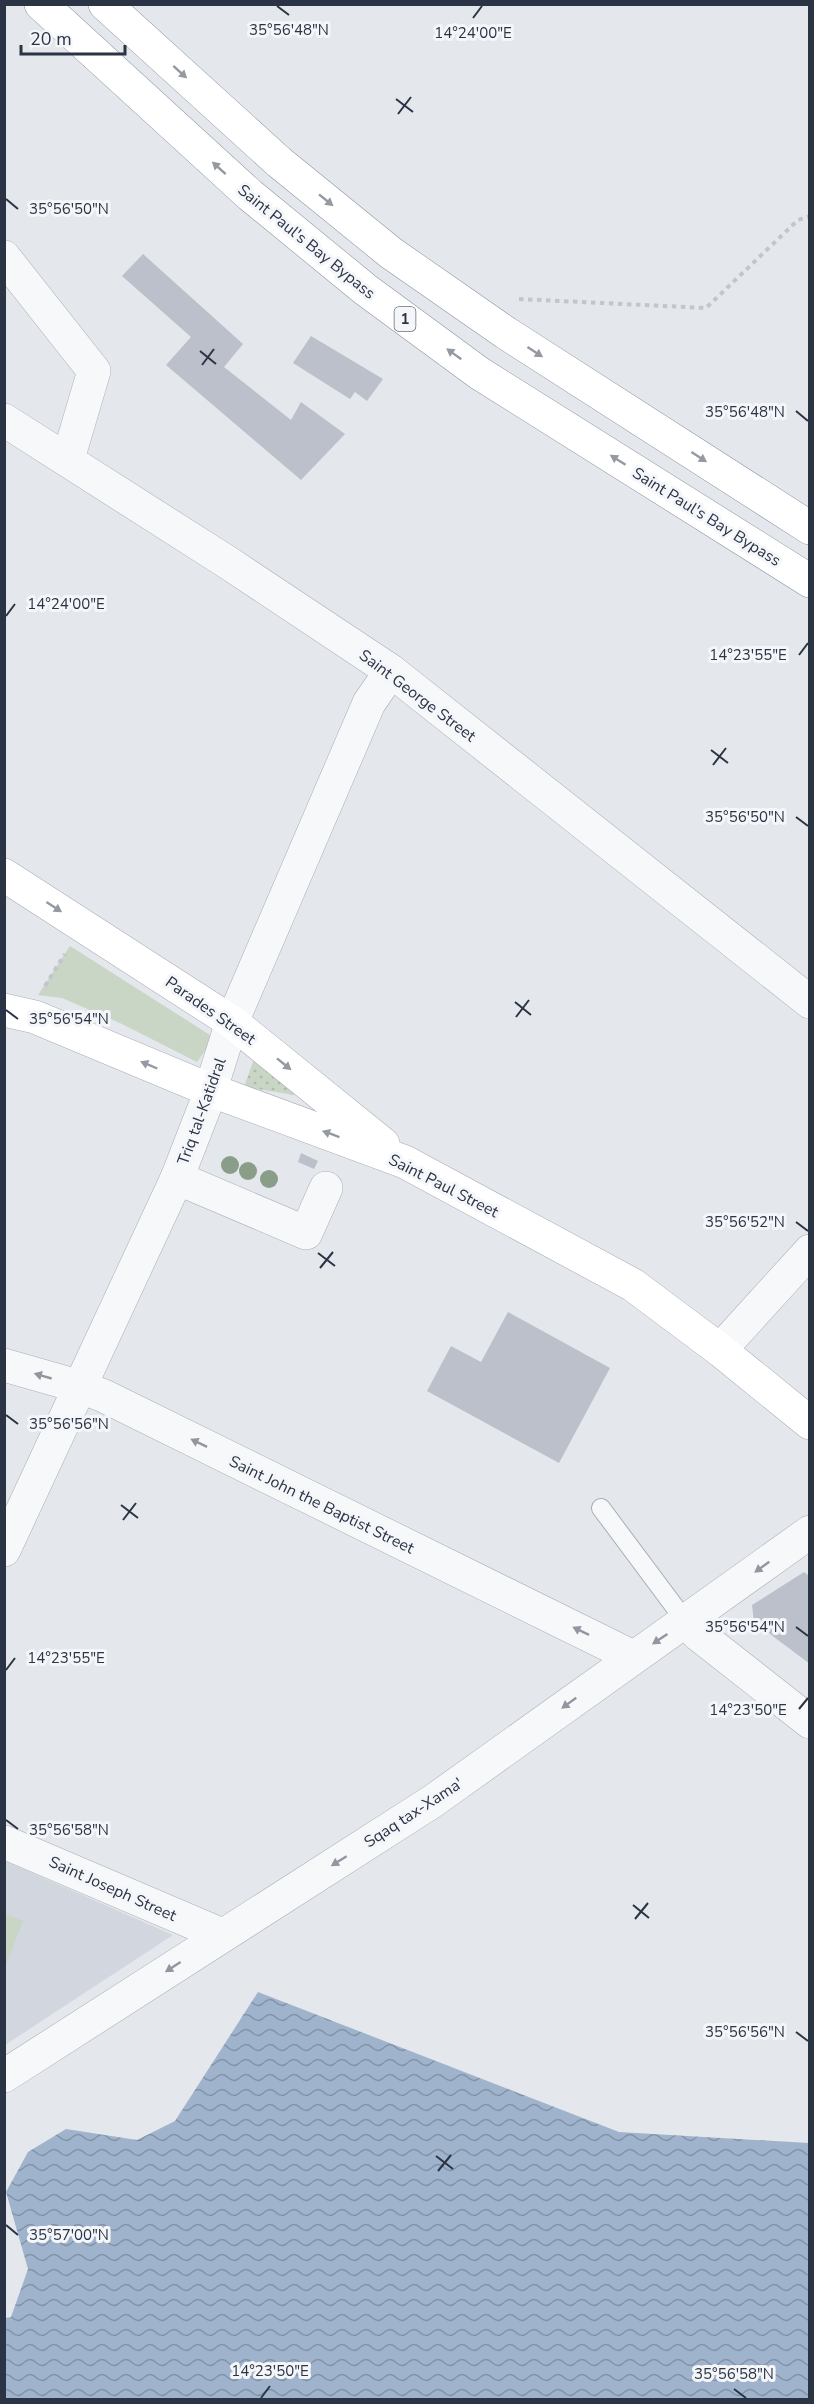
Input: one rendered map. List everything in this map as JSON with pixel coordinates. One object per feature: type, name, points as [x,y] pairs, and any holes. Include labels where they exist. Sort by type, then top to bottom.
[{"type":"main road","name":"Saint Paul's Bay Bypass","points":[[41,4],[250,195],[366,290],[479,373],[810,581]]},
{"type":"main road","points":[[105,4],[279,162],[391,254],[481,316],[810,528]]},
{"type":"main road","name":"Parades Street","points":[[4,875],[232,1022],[405,1162]]},
{"type":"main road","name":"Saint Paul Street","points":[[10,1012],[35,1017],[210,1090],[405,1162],[633,1285],[720,1350],[810,1423]]},
{"type":"street","points":[[4,256],[94,371],[68,459]]},
{"type":"street","name":"Saint George Street","points":[[4,420],[227,562],[391,671],[810,1002]]},
{"type":"street","name":"Triq tal-Katidral","points":[[4,1550],[177,1178],[210,1090],[232,1022],[369,703],[391,671]]},
{"type":"street","points":[[177,1178],[306,1233],[326,1188]]},
{"type":"street","points":[[720,1350],[810,1251]]},
{"type":"street","name":"Saint John the Baptist Street","points":[[4,1365],[81,1387],[633,1657]]},
{"type":"street","name":"Sqaq tax-Xama'","points":[[4,2076],[433,1801],[810,1532]]},
{"type":"street","points":[[686,1622],[699,1635],[810,1722]]},
{"type":"street","name":"Saint Joseph Street","points":[[4,1842],[222,1935]]},
{"type":"lane","points":[[602,1508],[686,1622]]},
{"type":"path","points":[[481,316],[509,298],[706,308],[798,220],[810,216]]},
{"type":"path","points":[[10,1012],[38,995],[70,946],[74,920]]},
{"type":"shaded area","points":[[5,1861],[173,1935],[5,2045]]},
{"type":"green space","points":[[70,946],[210,1035],[207,1048],[197,1062],[122,1024],[62,998],[38,995]]},
{"type":"green space","points":[[255,1056],[313,1098],[244,1087]]},
{"type":"green space","points":[[5,1914],[23,1921],[5,1967]]},
{"type":"water","points":[[258,1992],[619,2132],[809,2143],[809,2399],[5,2399],[5,2318],[11,2317],[28,2269],[6,2192],[28,2152],[66,2129],[137,2140],[175,2121]]},
{"type":"building","points":[[143,254],[243,344],[224,367],[291,420],[301,402],[345,434],[301,480],[166,365],[191,337],[122,276]]},
{"type":"building","points":[[311,336],[383,379],[367,401],[355,392],[350,399],[293,363]]},
{"type":"building","points":[[301,1153],[318,1161],[314,1169],[298,1162]]},
{"type":"building","points":[[508,1312],[610,1368],[559,1463],[427,1391],[451,1346],[481,1362]]},
{"type":"building","points":[[804,1572],[808,1575],[810,1572],[810,1664],[754,1622],[752,1605]]}]
